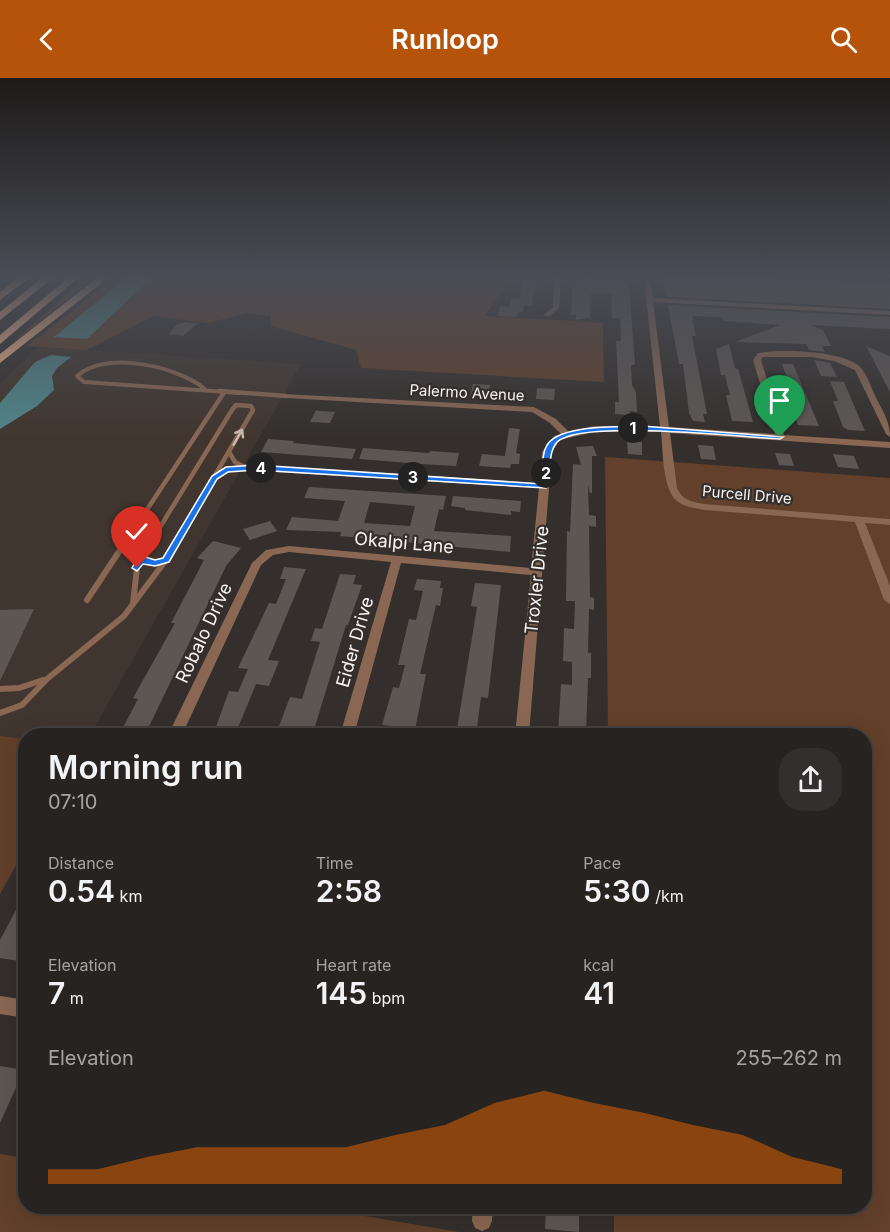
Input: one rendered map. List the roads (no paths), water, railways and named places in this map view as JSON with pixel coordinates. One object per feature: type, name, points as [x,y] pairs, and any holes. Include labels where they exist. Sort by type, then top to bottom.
[{"type":"highway","points":[[0,360],[35,332]]},
{"type":"street","name":"Purcell Drive","points":[[654,332],[673,493],[680,501],[704,507],[890,522]]},
{"type":"street","points":[[780,437],[758,360],[761,355],[836,358],[849,363],[858,369],[890,434]]},
{"type":"street","name":"Palermo Avenue","points":[[286,396],[523,409],[543,414],[566,434]]},
{"type":"street","points":[[566,434],[620,428],[666,429],[890,445]]},
{"type":"street","name":"Troxler Drive","points":[[523,728],[549,447],[557,438],[566,434]]},
{"type":"street","points":[[242,467],[546,486]]},
{"type":"street","points":[[859,520],[890,600]]},
{"type":"street","name":"Okalpi Lane","points":[[270,552],[289,549],[536,572]]},
{"type":"street","name":"Robalo Drive","points":[[179,728],[257,563],[270,552]]},
{"type":"street","name":"Eider Drive","points":[[350,728],[397,559]]},
{"type":"street","points":[[0,1005],[18,1008]]},
{"type":"lane","points":[[205,389],[199,382],[165,368],[102,363],[86,367],[77,376],[84,382],[286,396]]},
{"type":"lane","points":[[87,600],[225,391]]},
{"type":"lane","points":[[0,713],[22,705],[47,679],[124,616],[166,560],[253,410],[251,406],[236,405],[232,410],[142,557],[137,568],[133,603]]},
{"type":"lane","points":[[229,452],[235,462],[242,467]]},
{"type":"lane","points":[[214,477],[226,470],[242,467]]},
{"type":"lane","points":[[142,557],[146,562],[155,563],[166,560]]},
{"type":"lane","points":[[0,689],[34,685],[47,679]]},
{"type":"water","points":[[60,332],[94,332],[87,339],[54,337]]},
{"type":"water","points":[[51,355],[71,357],[57,368],[52,376],[54,390],[37,406],[0,429],[0,403],[35,362]]}]
